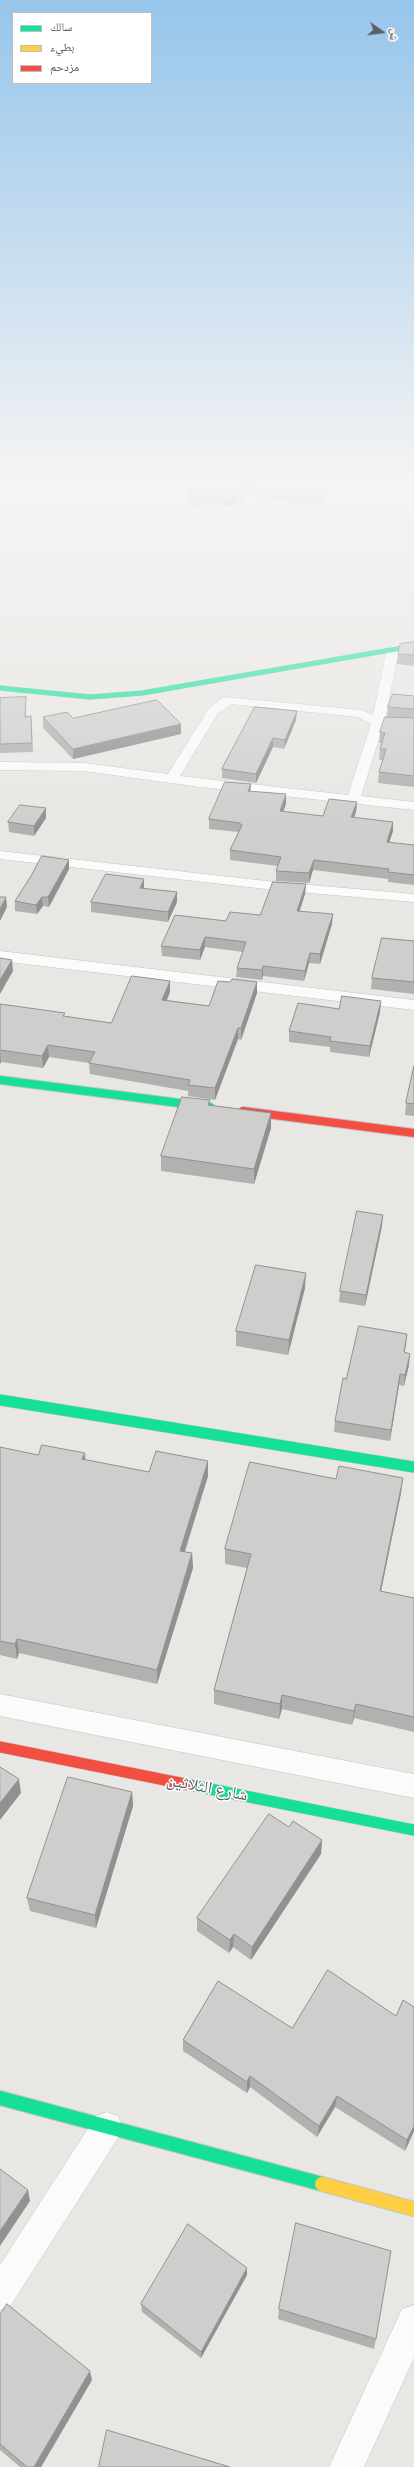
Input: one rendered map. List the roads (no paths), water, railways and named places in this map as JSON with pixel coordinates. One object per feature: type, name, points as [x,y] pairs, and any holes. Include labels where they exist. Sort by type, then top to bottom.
[{"type":"street","points":[[0,688],[26,688],[73,696],[102,698],[208,684],[414,646]]},
{"type":"street","points":[[353,799],[378,722],[393,649]]},
{"type":"street","points":[[172,778],[213,711],[228,700],[361,714],[378,722],[414,725]]},
{"type":"street","points":[[0,766],[84,768],[414,806]]},
{"type":"street","points":[[0,855],[275,886],[414,898]]},
{"type":"street","points":[[0,956],[414,1004]]},
{"type":"street","points":[[0,1080],[219,1108]]},
{"type":"street","points":[[234,1110],[414,1133]]},
{"type":"street","points":[[0,1400],[414,1467]]},
{"type":"street","points":[[0,1705],[414,1786]]},
{"type":"street","name":"شارع الثلاثين","points":[[0,1747],[414,1830]]},
{"type":"street","points":[[0,2098],[414,2209]]},
{"type":"street","points":[[0,2294],[107,2126]]},
{"type":"street","points":[[346,2467],[414,2321]]}]
